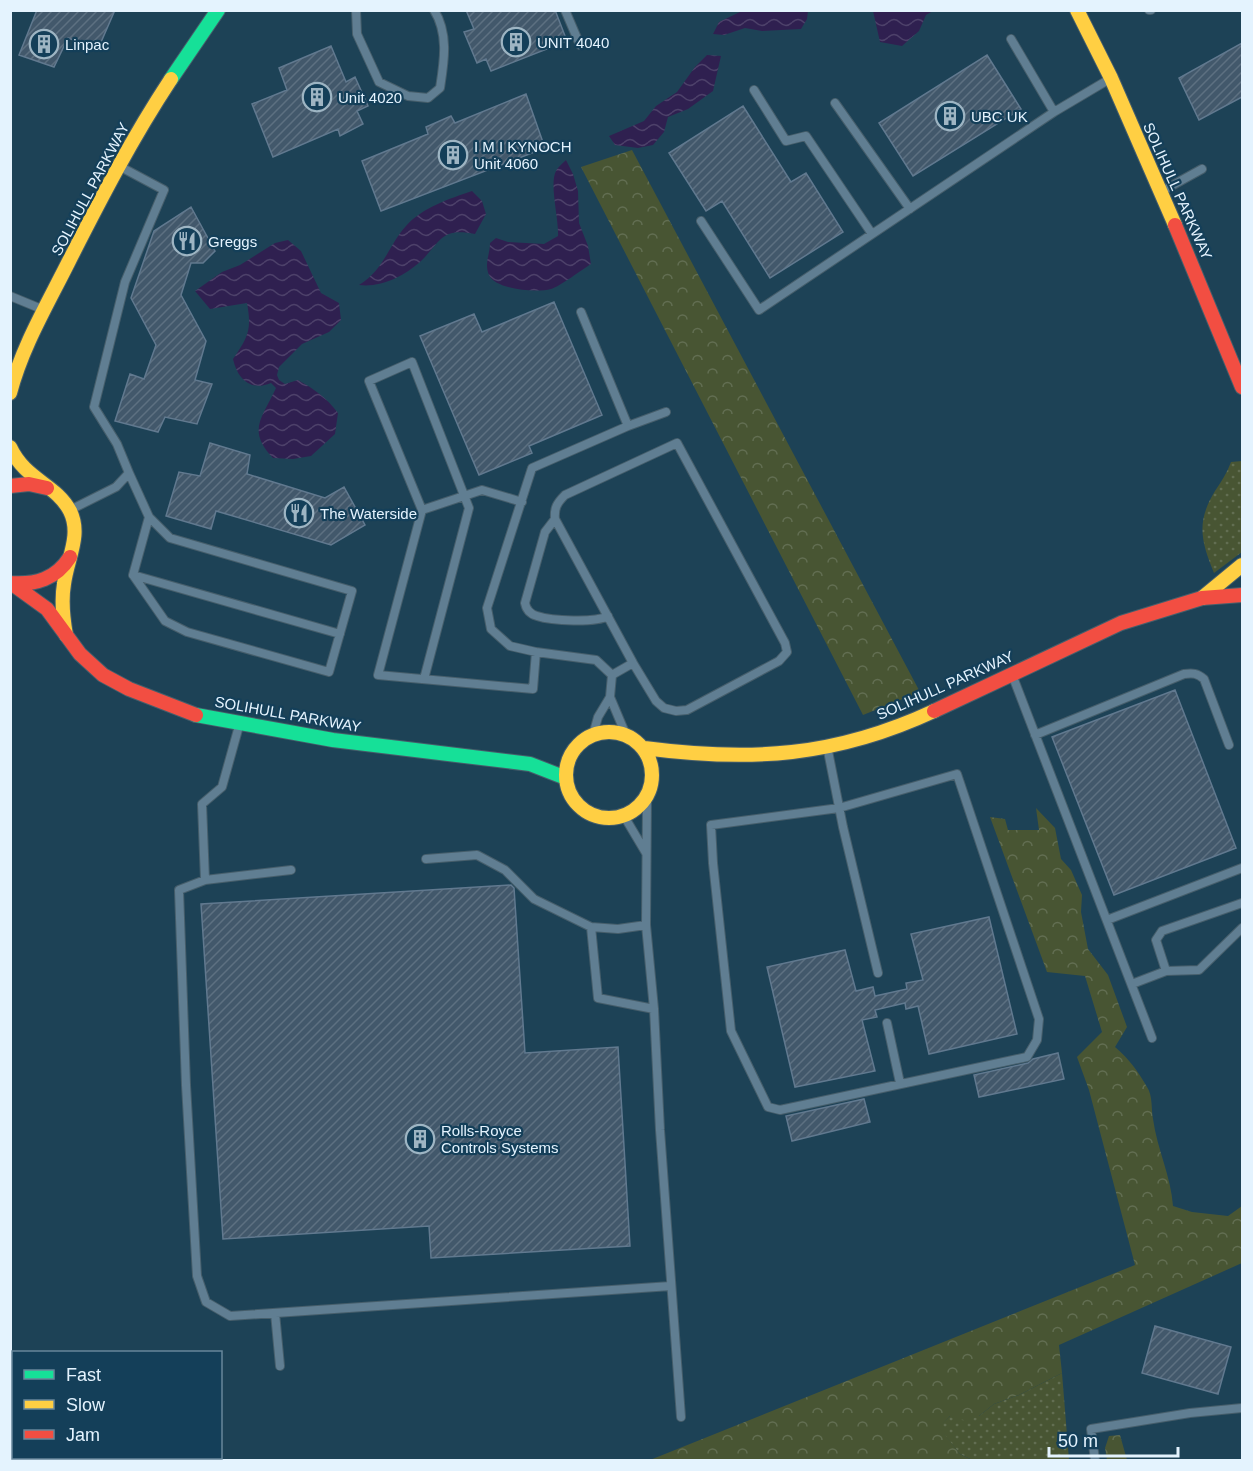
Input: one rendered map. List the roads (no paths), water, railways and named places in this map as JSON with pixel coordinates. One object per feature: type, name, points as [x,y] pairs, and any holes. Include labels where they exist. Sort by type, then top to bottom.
[{"type":"street","name":"SOLIHULL PARKWAY","points":[[10,393],[16,371],[16,355],[44,310],[118,165],[159,97],[218,10]]},
{"type":"street","name":"SOLIHULL PARKWAY","points":[[1077,10],[1111,78],[1161,192],[1242,387]]},
{"type":"street","points":[[10,447],[14,459],[29,475],[63,500],[74,522],[76,539],[64,580],[62,608],[66,635]]},
{"type":"street","points":[[10,486],[29,484],[49,489]]},
{"type":"street","points":[[11,583],[40,582],[54,576],[66,565],[71,555]]},
{"type":"street","points":[[1202,598],[1242,566]]},
{"type":"street","name":"SOLIHULL PARKWAY","points":[[11,583],[47,609],[80,654],[103,675],[129,689],[189,714],[345,741],[530,764],[566,778]]},
{"type":"street","points":[[1202,598],[1242,595]]},
{"type":"street","name":"SOLIHULL PARKWAY","points":[[644,748],[691,754],[774,755],[827,748],[862,739],[904,725],[1121,623],[1202,598]]},
{"type":"street","points":[[649,791],[652,770],[644,748],[626,735],[607,732],[593,735],[584,740],[571,756],[566,778],[574,801],[584,811],[604,818],[624,816],[637,808],[668,769],[691,754]]},
{"type":"street","name":"SOLIHULL PARKWAY","points":[[530,764],[571,756]]},
{"type":"lane","points":[[356,10],[357,34],[380,82],[408,96],[428,98],[440,88],[445,54],[440,20],[434,10]]},
{"type":"lane","points":[[565,10],[580,45]]},
{"type":"lane","points":[[1011,39],[1054,112]]},
{"type":"lane","points":[[701,221],[759,310],[1054,112],[1111,78]]},
{"type":"lane","points":[[754,90],[786,141],[806,136],[873,234]]},
{"type":"lane","points":[[836,103],[910,209]]},
{"type":"lane","points":[[118,165],[164,190],[125,282],[94,407],[117,444],[148,517],[170,538],[351,591],[329,672],[198,635],[165,621],[133,575],[148,517]]},
{"type":"lane","points":[[1161,192],[1202,169]]},
{"type":"lane","points":[[10,296],[44,310]]},
{"type":"lane","points":[[581,312],[628,426]]},
{"type":"lane","points":[[424,680],[469,508],[412,362],[369,381],[422,510],[378,675],[424,680],[533,689],[536,652]]},
{"type":"lane","points":[[612,675],[596,660],[510,646],[491,629],[488,608],[532,468],[666,412]]},
{"type":"lane","points":[[677,443],[785,643],[787,652],[779,661],[687,710],[676,711],[664,708],[656,701],[608,616],[555,519],[554,510],[565,495],[677,443]]},
{"type":"lane","points":[[70,510],[116,487],[129,473]]},
{"type":"lane","points":[[422,510],[482,490],[522,502]]},
{"type":"lane","points":[[555,519],[545,532],[525,603],[526,608],[536,616],[583,621],[603,619],[608,616]]},
{"type":"lane","points":[[133,575],[340,634]]},
{"type":"lane","points":[[612,675],[633,663]]},
{"type":"lane","points":[[1011,673],[1152,1038]]},
{"type":"lane","points":[[1035,735],[1184,674],[1193,673],[1204,679],[1229,745]]},
{"type":"lane","points":[[593,735],[598,717],[610,697],[612,675]]},
{"type":"lane","points":[[610,697],[626,735]]},
{"type":"lane","points":[[205,880],[202,804],[222,787],[240,724]]},
{"type":"lane","points":[[827,748],[878,973]]},
{"type":"lane","points":[[957,774],[1039,1019],[1037,1040],[1027,1057],[900,1083],[780,1110],[768,1107],[732,1031],[713,863],[711,825],[839,808],[957,774]]},
{"type":"lane","points":[[649,791],[646,925],[654,1009],[681,1418]]},
{"type":"lane","points":[[624,816],[646,854]]},
{"type":"lane","points":[[426,859],[477,855],[505,870],[534,899],[591,927],[618,929],[646,925]]},
{"type":"lane","points":[[1107,920],[1242,868]]},
{"type":"lane","points":[[291,870],[205,880],[179,891],[186,1085],[197,1276],[206,1302],[230,1316],[671,1286]]},
{"type":"lane","points":[[1166,971],[1156,940],[1162,931],[1242,903]]},
{"type":"lane","points":[[591,927],[598,998],[654,1009]]},
{"type":"lane","points":[[1132,984],[1166,971],[1199,970],[1242,928]]},
{"type":"lane","points":[[886,1023],[900,1083]]},
{"type":"lane","points":[[276,1312],[280,1366]]},
{"type":"lane","points":[[1095,1461],[1091,1429],[1190,1413],[1242,1408]]},
{"type":"water","points":[[873,10],[933,11],[926,15],[919,31],[902,46],[880,42]]},
{"type":"water","points":[[742,11],[808,11],[807,19],[801,29],[762,31],[745,28],[724,35],[713,34],[719,22]]},
{"type":"water","points":[[707,55],[721,56],[713,91],[688,109],[668,117],[664,132],[653,145],[638,148],[615,145],[609,136],[644,121],[656,106],[677,92]]},
{"type":"water","points":[[566,160],[578,191],[579,223],[588,246],[591,264],[551,289],[536,291],[500,284],[489,275],[487,267],[490,243],[496,238],[508,242],[544,244],[558,236],[554,177]]},
{"type":"water","points":[[472,191],[482,201],[486,214],[475,234],[463,232],[448,235],[407,272],[384,283],[359,285],[380,265],[400,234],[413,219],[437,204]]},
{"type":"water","points":[[288,240],[301,251],[321,293],[339,303],[341,320],[329,332],[302,344],[279,367],[277,375],[279,380],[285,384],[298,380],[320,394],[338,413],[335,434],[311,456],[293,459],[273,458],[260,439],[262,416],[276,388],[271,383],[257,386],[246,382],[235,366],[233,359],[248,333],[247,303],[210,309],[195,291],[222,272],[240,265],[275,243]]},
{"type":"place","name":"UNIT 4040","points":[[516,42]]},
{"type":"place","name":"Linpac","points":[[44,44]]},
{"type":"place","name":"Unit 4020","points":[[317,97]]},
{"type":"place","name":"UBC UK","points":[[950,116]]},
{"type":"place","name":"I M I KYNOCH Unit 4060","points":[[453,155]]},
{"type":"place","name":"Greggs","points":[[187,241]]},
{"type":"place","name":"The Waterside","points":[[299,513]]},
{"type":"place","name":"Rolls-Royce Controls Systems","points":[[420,1139]]}]
